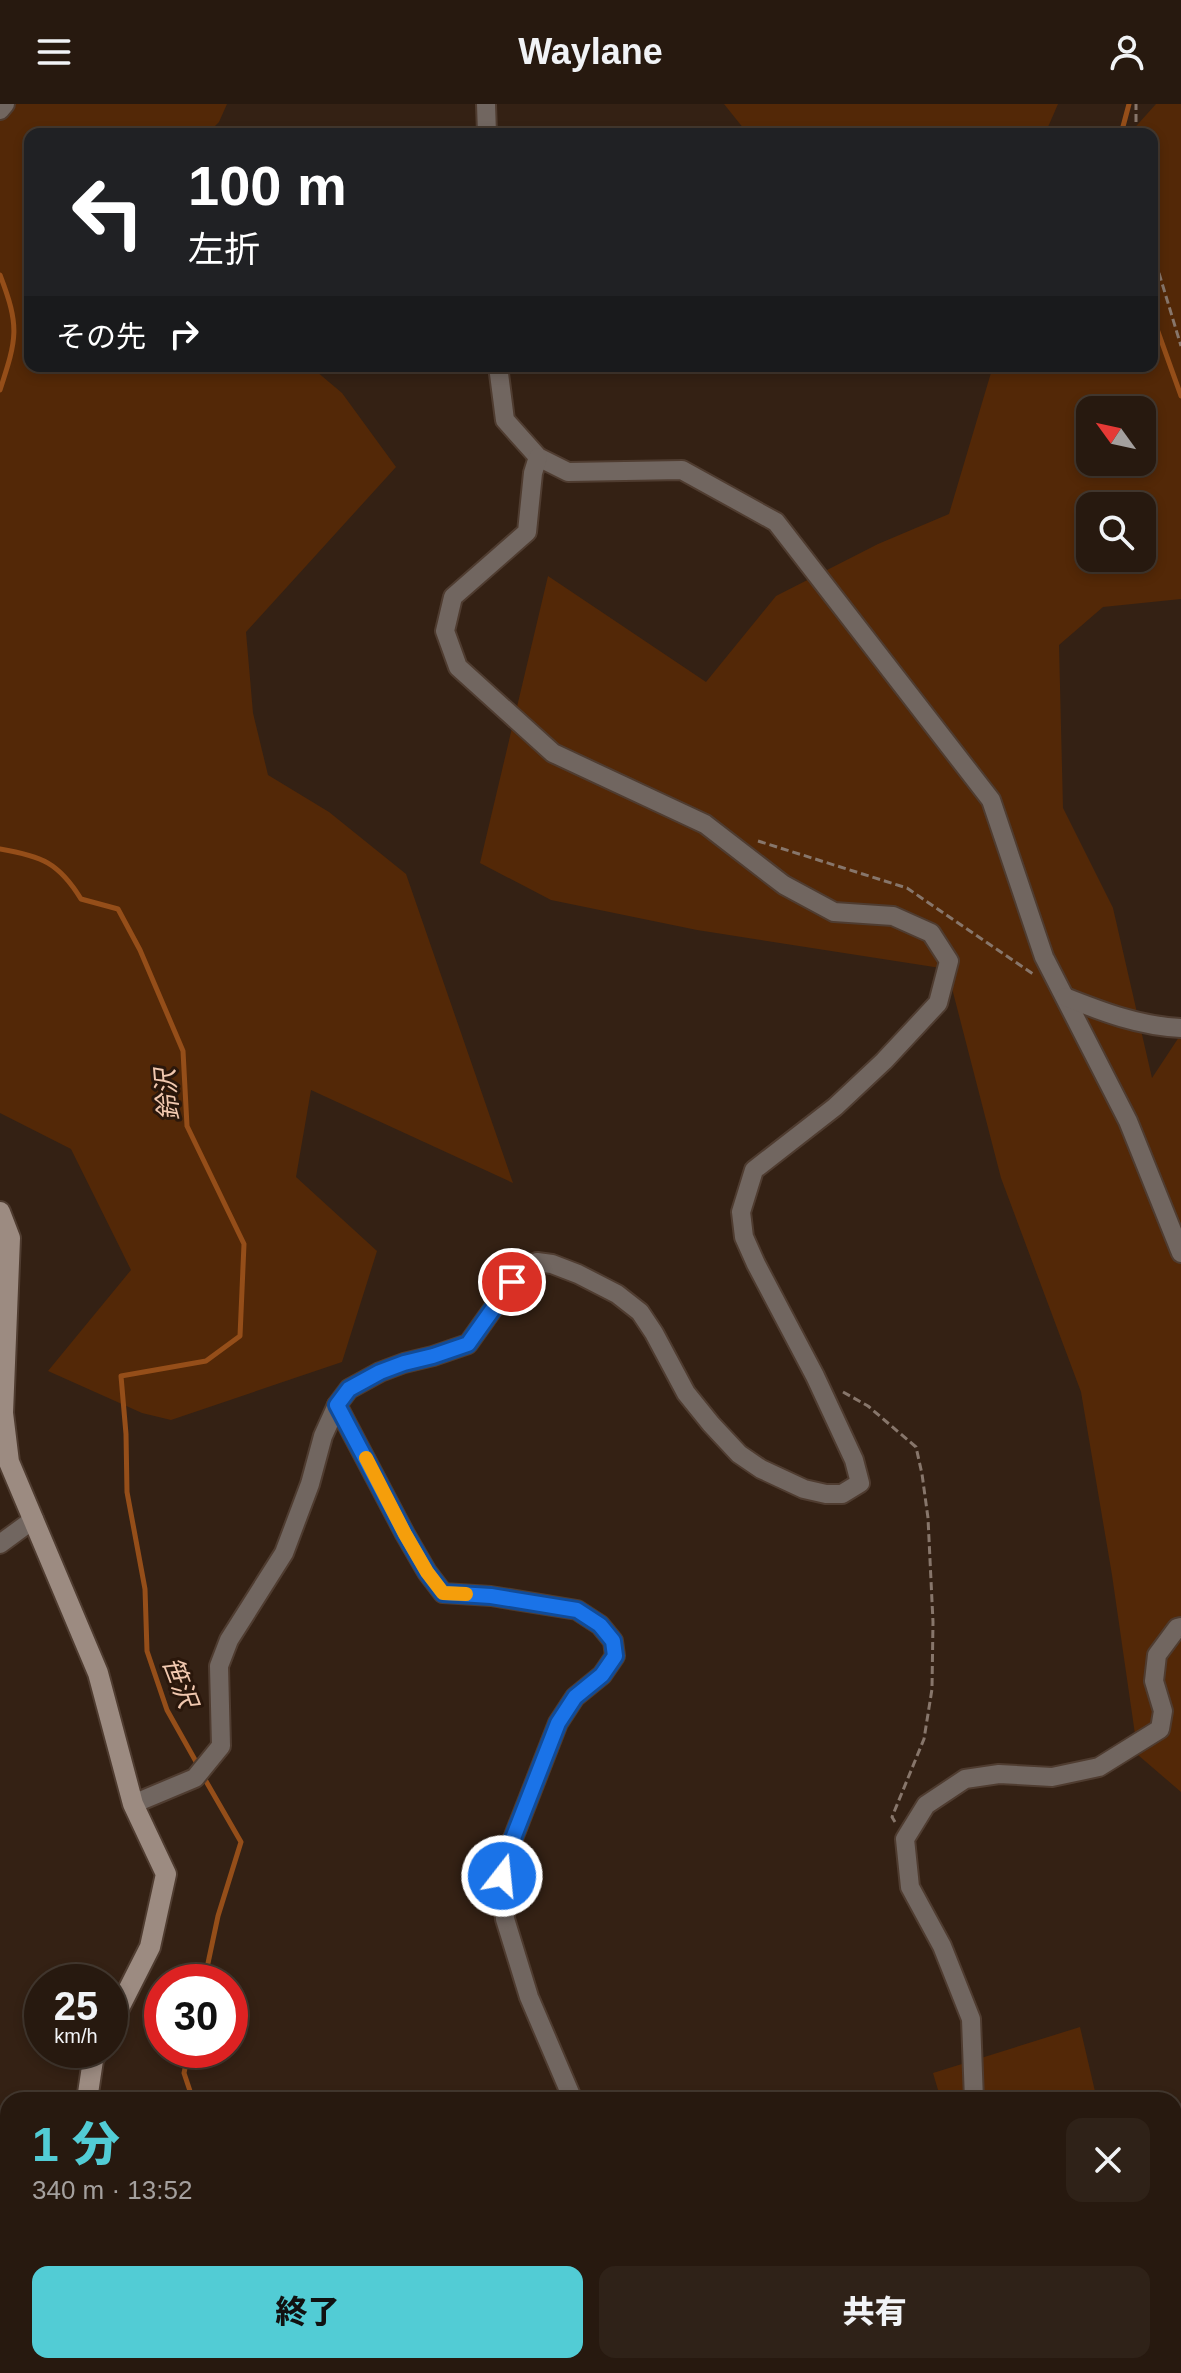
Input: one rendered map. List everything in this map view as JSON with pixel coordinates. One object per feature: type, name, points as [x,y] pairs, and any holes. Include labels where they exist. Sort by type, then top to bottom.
[{"type":"street","points":[[0,110],[5,104]]},
{"type":"street","points":[[486,104],[487,128]]},
{"type":"street","points":[[499,372],[505,420],[538,457],[568,472],[682,470],[776,522],[991,800],[1044,957],[1128,1121],[1181,1253]]},
{"type":"street","points":[[133,1804],[195,1778],[221,1746],[219,1666],[229,1640],[284,1553],[310,1484],[323,1436],[337,1405],[349,1389],[380,1372],[468,1344],[523,1270],[537,1262],[552,1264],[617,1294],[640,1312],[686,1393],[739,1454],[782,1480],[804,1489],[842,1494],[860,1483],[854,1460],[815,1376],[744,1237],[741,1212],[754,1170],[835,1107],[884,1061],[938,1003],[949,961],[931,933],[893,916],[834,912],[784,885],[705,824],[553,753],[458,667],[445,631],[453,597],[527,532],[533,473],[538,457]]},
{"type":"street","points":[[1065,997],[1112,1016],[1156,1027],[1181,1028]]},
{"type":"street","points":[[0,1212],[10,1238],[3,1413],[9,1462],[98,1673],[133,1804],[166,1874],[150,1947],[128,1990]]},
{"type":"street","points":[[337,1405],[405,1534],[443,1593],[491,1596],[577,1610],[600,1625],[613,1641],[615,1656],[602,1675],[575,1697],[558,1723],[512,1841],[502,1876],[505,1919],[529,1997],[570,2092]]},
{"type":"street","points":[[0,1544],[34,1519]]},
{"type":"street","points":[[974,2092],[971,2019],[942,1946],[910,1887],[905,1839],[926,1805],[965,1779],[999,1774],[1052,1777],[1099,1767],[1160,1729],[1163,1711],[1154,1681],[1157,1655],[1181,1627]]},
{"type":"street","points":[[88,2092],[92,2068]]},
{"type":"path","points":[[1136,104],[1136,128]]},
{"type":"path","points":[[1158,270],[1181,346]]},
{"type":"path","points":[[842,1391],[868,1406],[916,1447],[922,1474],[928,1518],[932,1689],[924,1739],[892,1817],[905,1839]]},
{"type":"shaded area","points":[[0,104],[227,104],[213,128],[24,128],[24,372],[317,372],[342,393],[396,467],[246,632],[253,713],[268,775],[329,812],[406,874],[513,1183],[311,1090],[296,1177],[377,1251],[342,1362],[171,1420],[142,1413],[48,1371],[131,1270],[71,1149],[0,1113]]},
{"type":"shaded area","points":[[724,104],[1058,104],[1048,128],[743,128]]},
{"type":"shaded area","points":[[1156,104],[1181,104],[1181,599],[1103,607],[1059,645],[1063,808],[1113,908],[1152,1078],[1181,1034],[1181,1792],[1138,1755],[1081,1392],[1001,1178],[947,969],[697,930],[551,900],[480,863],[548,576],[706,682],[776,596],[878,544],[949,514],[991,372],[1158,372],[1158,128],[1134,128]]},
{"type":"shaded area","points":[[1080,2027],[1095,2092],[939,2092],[933,2073]]},
{"type":"waterway","points":[[1123,128],[1129,104]]},
{"type":"waterway","name":"鈴沢","points":[[0,275],[11,308],[14,332],[0,390]]},
{"type":"waterway","points":[[1158,332],[1181,396]]},
{"type":"waterway","name":"鈴沢","points":[[0,849],[48,863],[65,877],[81,899],[118,909],[140,950],[183,1051],[187,1126],[244,1244],[240,1336],[206,1361],[121,1376],[127,1492],[145,1589],[147,1651],[167,1710],[199,1767]]},
{"type":"waterway","name":"笹沢","points":[[203,1776],[241,1842],[218,1916],[208,1964]]},
{"type":"waterway","name":"笹沢","points":[[185,2068],[190,2092]]},
{"type":"slow traffic","points":[[366,1458],[427,1572],[443,1593],[466,1594]]},
{"type":"route","points":[[502,1876],[512,1841],[558,1723],[575,1697],[602,1675],[615,1656],[613,1641],[600,1625],[577,1610],[491,1596],[443,1593],[405,1534],[337,1405],[349,1389],[380,1372],[468,1344],[512,1282]]}]
